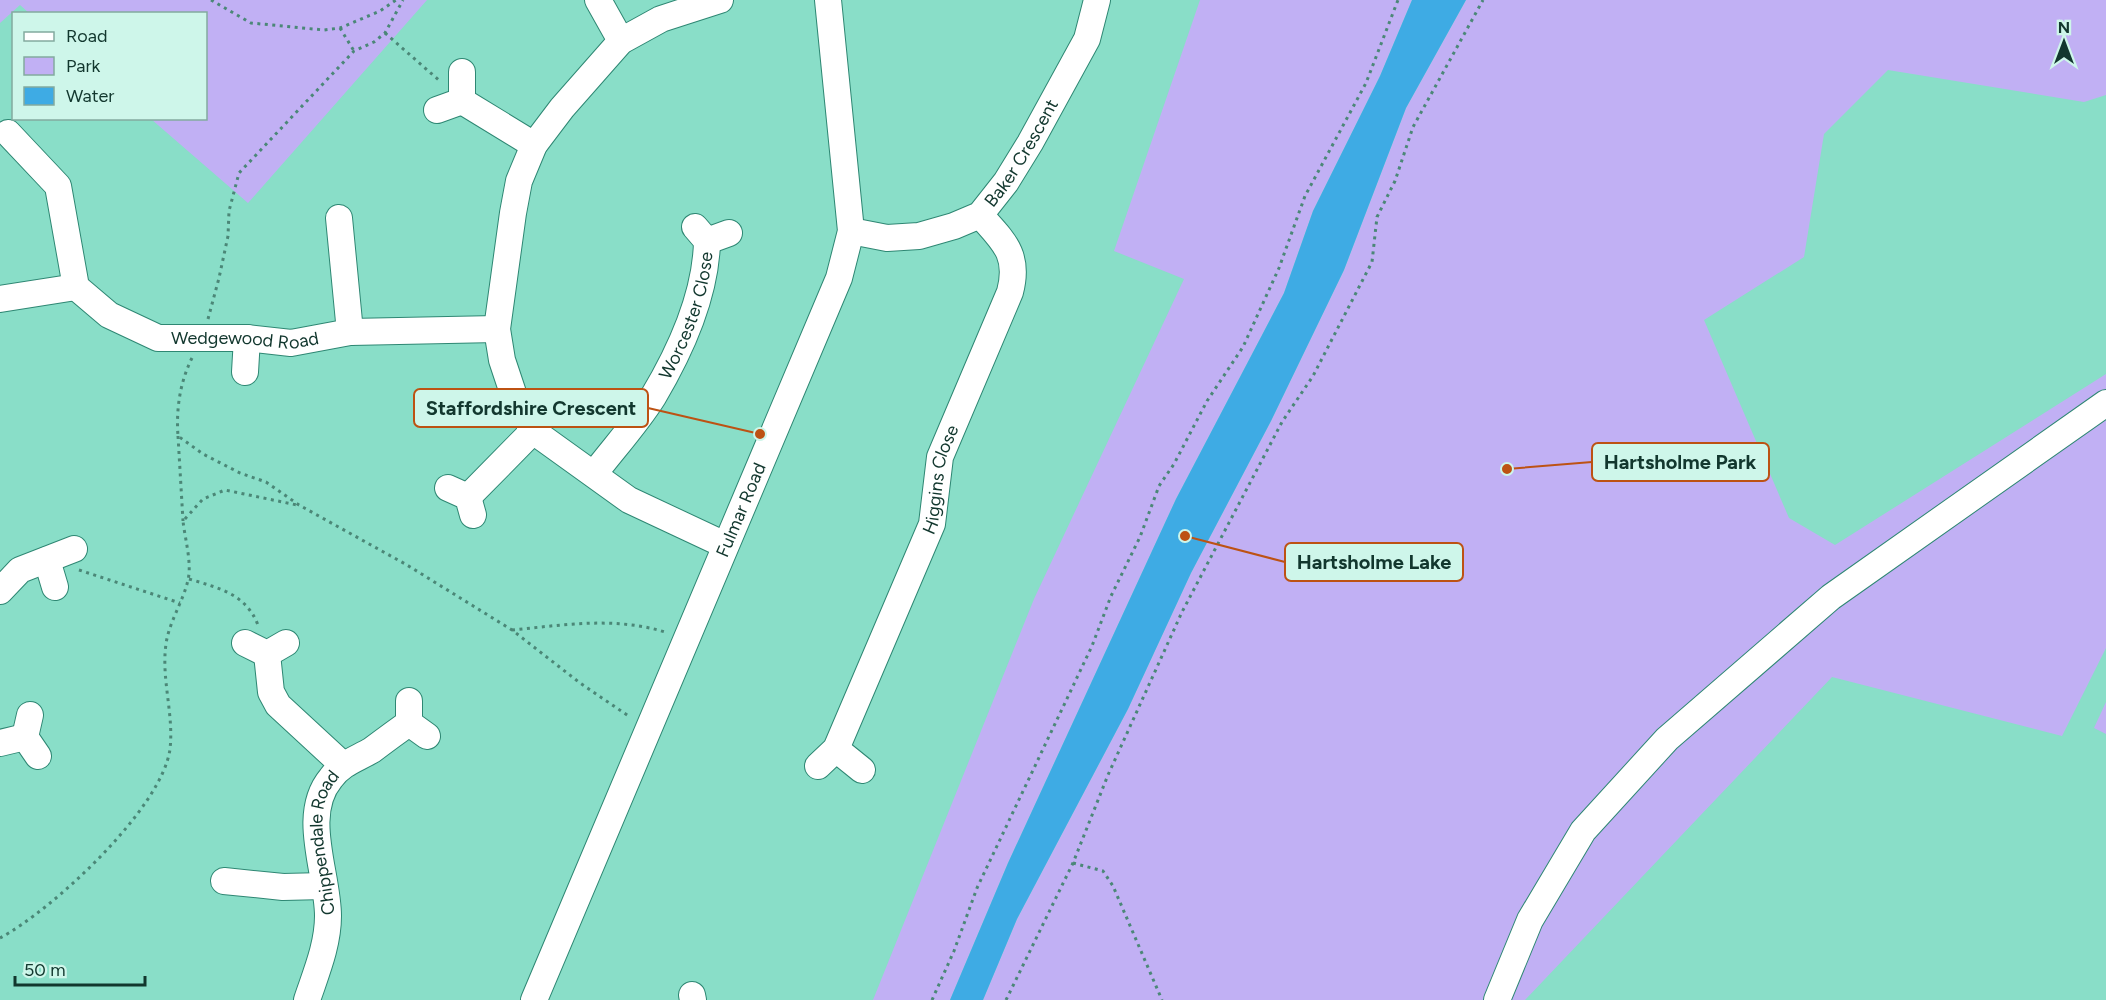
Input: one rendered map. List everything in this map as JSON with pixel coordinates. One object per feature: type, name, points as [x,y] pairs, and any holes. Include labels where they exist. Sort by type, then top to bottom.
[{"type":"street","points":[[598,0],[621,41]]},
{"type":"street","points":[[720,0],[661,20],[621,41],[534,145],[519,181],[497,329],[501,360],[513,393],[533,431],[652,513],[725,545]]},
{"type":"street","name":"Fulmar Road","points":[[534,1000],[839,278],[851,231],[828,0]]},
{"type":"street","name":"Baker Crescent","points":[[851,231],[886,238],[919,236],[954,226],[980,214],[1006,182],[1030,143],[1087,39],[1097,0]]},
{"type":"street","points":[[462,72],[462,101]]},
{"type":"street","points":[[462,101],[534,145]]},
{"type":"street","points":[[437,110],[462,101]]},
{"type":"street","points":[[0,299],[76,287],[58,186],[8,133]]},
{"type":"street","name":"Higgins Close","points":[[818,766],[836,749],[932,524],[940,457],[1010,292],[1015,273],[1012,256],[1003,240],[980,214]]},
{"type":"street","points":[[339,218],[350,332]]},
{"type":"street","name":"Worcester Close","points":[[594,474],[652,398],[672,361],[702,286],[710,234]]},
{"type":"street","name":"Wedgewood Road","points":[[76,287],[109,315],[158,338],[247,338],[291,343],[350,332],[497,329]]},
{"type":"street","points":[[245,372],[247,338]]},
{"type":"street","points":[[1497,1000],[1530,920],[1583,831],[1667,739],[1831,597],[2106,403]]},
{"type":"street","points":[[463,500],[533,431]]},
{"type":"street","points":[[0,591],[20,570],[74,549]]},
{"type":"street","points":[[47,560],[55,587]]},
{"type":"street","points":[[266,646],[272,692],[278,705],[343,765]]},
{"type":"street","name":"Chippendale Road","points":[[307,1000],[326,939],[328,914],[317,824],[320,797],[329,779],[343,765],[370,751],[415,720]]},
{"type":"street","points":[[0,743],[31,736]]},
{"type":"street","points":[[836,749],[862,770]]},
{"type":"street","points":[[219,880],[283,887],[324,886]]},
{"type":"path","points":[[211,0],[251,23],[324,30],[340,28],[380,11],[396,0]]},
{"type":"path","points":[[0,938],[24,925],[90,868],[131,822],[156,783],[170,750],[170,711],[165,674],[166,643],[189,579],[177,421],[182,377],[202,338],[219,278],[228,236],[229,211],[239,173],[354,51],[374,42],[385,33],[403,0]]},
{"type":"path","points":[[932,1000],[954,951],[977,888],[1092,646],[1111,596],[1140,537],[1159,486],[1174,464],[1207,401],[1243,347],[1279,268],[1305,196],[1366,83],[1398,0]]},
{"type":"path","points":[[1006,1000],[1073,863],[1107,775],[1182,612],[1282,422],[1313,376],[1372,262],[1377,218],[1395,181],[1413,127],[1483,0]]},
{"type":"path","points":[[340,28],[354,51]]},
{"type":"path","points":[[385,33],[462,101]]},
{"type":"path","points":[[178,436],[231,468],[266,482],[299,505],[407,565],[512,630],[580,684],[649,730]]},
{"type":"path","points":[[183,521],[203,499],[225,490],[299,505]]},
{"type":"path","points":[[47,560],[180,603]]},
{"type":"path","points":[[189,579],[218,588],[248,604],[266,646]]},
{"type":"path","points":[[512,630],[612,623],[647,627],[687,640]]},
{"type":"path","points":[[1073,863],[1103,871],[1113,886],[1162,1000]]},
{"type":"green space","points":[[0,0],[427,0],[248,203],[152,120],[207,120],[207,12],[28,12],[20,5],[0,23]]},
{"type":"green space","points":[[1200,0],[1412,0],[1380,76],[1313,211],[1284,293],[1176,499],[1008,863],[950,1000],[873,1000],[1034,599],[1184,279],[1114,251]]},
{"type":"green space","points":[[1466,0],[2106,0],[2106,95],[2084,102],[1888,70],[1824,134],[1804,257],[1704,320],[1789,518],[1835,545],[2106,374],[2106,648],[2062,736],[1832,677],[1525,1000],[983,1000],[1017,919],[1128,709],[1191,573],[1271,421],[1344,270],[1406,108]]},
{"type":"green space","points":[[2106,702],[2106,734],[2094,728]]},
{"type":"water","points":[[1412,0],[1466,0],[1406,108],[1344,270],[1271,421],[1191,573],[1128,709],[1017,919],[983,1000],[950,1000],[1008,863],[1176,499],[1284,293],[1313,211],[1380,76]]},
{"type":"place","name":"Staffordshire Crescent","points":[[760,434]]},
{"type":"place","name":"Hartsholme Park","points":[[1507,469]]},
{"type":"place","name":"Hartsholme Lake","points":[[1185,536]]}]
